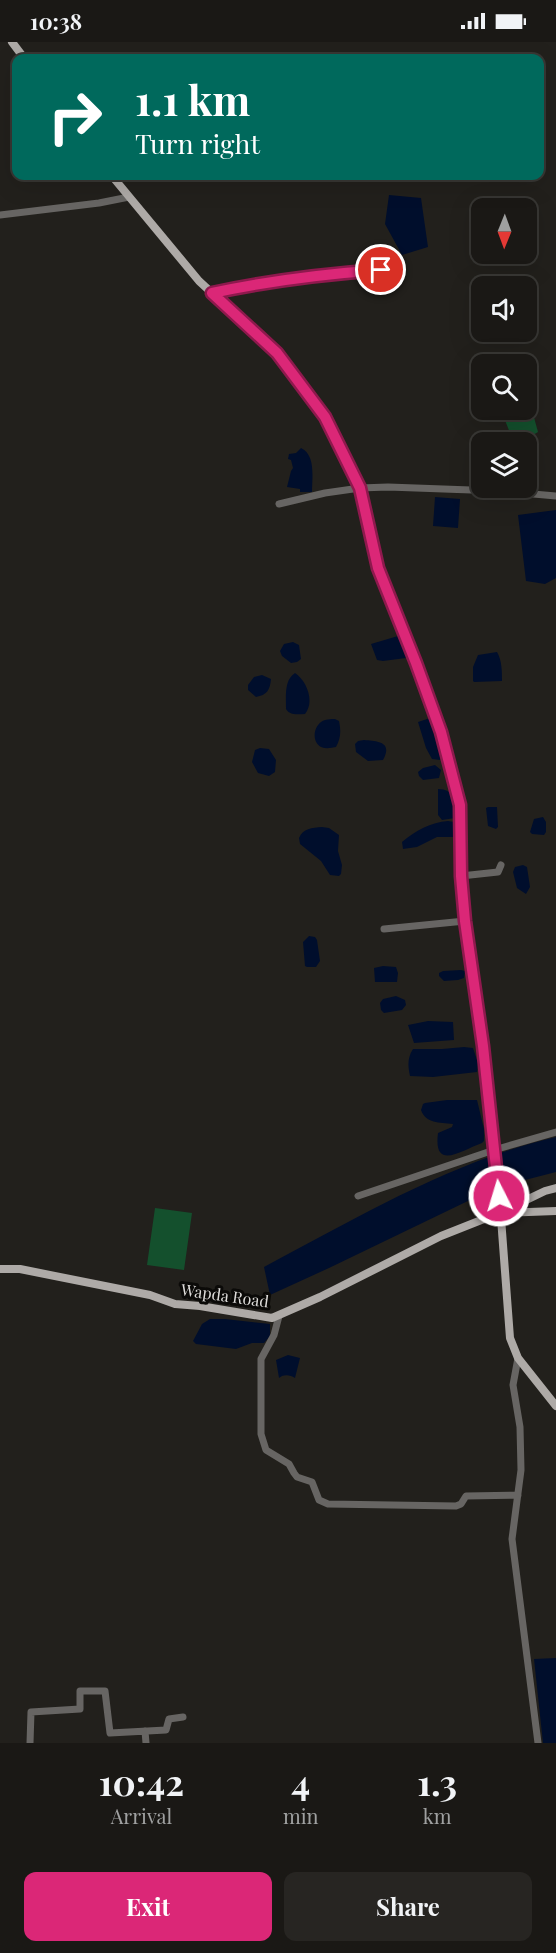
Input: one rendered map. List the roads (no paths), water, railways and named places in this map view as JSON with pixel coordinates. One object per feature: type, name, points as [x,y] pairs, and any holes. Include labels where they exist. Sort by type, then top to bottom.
[{"type":"main road","points":[[115,180],[199,281],[277,353],[325,417],[360,488],[378,568],[441,732],[460,805],[461,876],[465,921],[494,1150],[510,1338],[518,1358],[556,1406]]},
{"type":"main road","name":"Wapda Road","points":[[0,1269],[20,1269],[150,1295],[176,1304],[272,1318],[441,1236],[556,1188]]},
{"type":"main road","points":[[499,1213],[556,1211]]},
{"type":"street","points":[[0,214],[99,203],[129,197]]},
{"type":"street","points":[[212,293],[265,282],[323,274],[381,270]]},
{"type":"street","points":[[279,504],[325,493],[388,487],[500,491],[556,496]]},
{"type":"street","points":[[461,876],[498,872],[501,865]]},
{"type":"street","points":[[384,929],[465,921]]},
{"type":"street","points":[[358,1196],[494,1150],[556,1132]]},
{"type":"street","points":[[279,1316],[274,1335],[261,1359],[261,1434],[266,1450],[289,1464],[297,1477],[312,1482],[319,1500],[328,1504],[456,1506],[461,1504],[466,1496],[518,1495]]},
{"type":"street","points":[[518,1358],[513,1385],[520,1427],[521,1470],[512,1539],[538,1743]]},
{"type":"street","points":[[30,1743],[31,1712],[80,1709],[80,1691],[105,1691],[110,1733],[166,1730],[169,1719],[183,1717]]},
{"type":"street","points":[[145,1731],[146,1743]]},
{"type":"water","points":[[389,195],[421,198],[428,247],[402,255],[385,224]]},
{"type":"water","points":[[301,448],[306,451],[311,461],[312,492],[300,492],[300,489],[287,487],[293,468],[291,460],[288,459],[289,454],[296,453]]},
{"type":"water","points":[[435,497],[460,499],[458,528],[433,526]]},
{"type":"water","points":[[556,510],[556,578],[545,584],[526,581],[518,515]]},
{"type":"water","points":[[398,636],[407,655],[406,658],[377,660],[371,644]]},
{"type":"water","points":[[293,642],[299,645],[301,659],[291,663],[282,656],[280,651],[284,644]]},
{"type":"water","points":[[497,652],[501,662],[502,681],[474,682],[473,667],[478,655]]},
{"type":"water","points":[[295,673],[303,681],[308,692],[309,704],[305,714],[292,714],[286,709],[287,684]]},
{"type":"water","points":[[262,675],[271,679],[270,686],[263,695],[256,697],[248,690],[248,685],[254,677]]},
{"type":"water","points":[[430,718],[433,721],[441,755],[440,760],[432,759],[418,722]]},
{"type":"water","points":[[335,719],[339,721],[340,728],[338,744],[336,747],[321,747],[316,742],[316,728],[323,721]]},
{"type":"water","points":[[364,740],[379,742],[385,746],[386,754],[383,760],[368,761],[356,752],[355,744]]},
{"type":"water","points":[[269,749],[276,760],[275,772],[269,776],[258,773],[252,762],[255,750]]},
{"type":"water","points":[[435,765],[441,770],[439,778],[423,780],[419,776],[418,772],[423,768]]},
{"type":"water","points":[[438,789],[451,794],[455,818],[442,820],[438,815]]},
{"type":"water","points":[[497,807],[498,827],[496,829],[488,826],[486,808]]},
{"type":"water","points":[[543,817],[546,822],[546,832],[544,835],[532,834],[530,832],[534,819]]},
{"type":"water","points":[[454,822],[454,837],[437,837],[417,847],[403,849],[402,842],[418,831],[435,823]]},
{"type":"water","points":[[322,827],[329,828],[339,835],[338,851],[342,865],[339,876],[330,875],[321,861],[300,844],[299,838],[303,832]]},
{"type":"water","points":[[523,865],[527,867],[530,887],[526,894],[517,888],[513,872],[515,867]]},
{"type":"water","points":[[309,936],[317,940],[320,961],[316,967],[305,966],[303,942]]},
{"type":"water","points":[[396,967],[397,982],[375,982],[374,968]]},
{"type":"water","points":[[443,971],[465,971],[464,978],[458,980],[444,981],[439,976],[439,973]]},
{"type":"water","points":[[396,996],[405,1000],[406,1005],[402,1010],[384,1013],[380,1003],[383,999]]},
{"type":"water","points":[[428,1021],[453,1022],[454,1040],[414,1043],[408,1025]]},
{"type":"water","points":[[473,1048],[478,1063],[477,1072],[433,1077],[410,1076],[408,1062],[413,1049]]},
{"type":"water","points":[[477,1100],[484,1129],[482,1143],[451,1155],[444,1155],[440,1152],[438,1133],[452,1127],[453,1124],[430,1120],[423,1115],[421,1110],[425,1103]]},
{"type":"water","points":[[556,1137],[556,1172],[525,1180],[470,1200],[270,1295],[264,1267],[442,1176],[517,1147]]},
{"type":"water","points":[[210,1319],[270,1324],[270,1336],[264,1343],[252,1343],[236,1349],[196,1344],[193,1341],[202,1324]]},
{"type":"water","points":[[288,1355],[300,1358],[295,1378],[287,1375],[279,1378],[276,1360]]},
{"type":"water","points":[[556,1658],[556,1743],[543,1743],[534,1659]]}]
